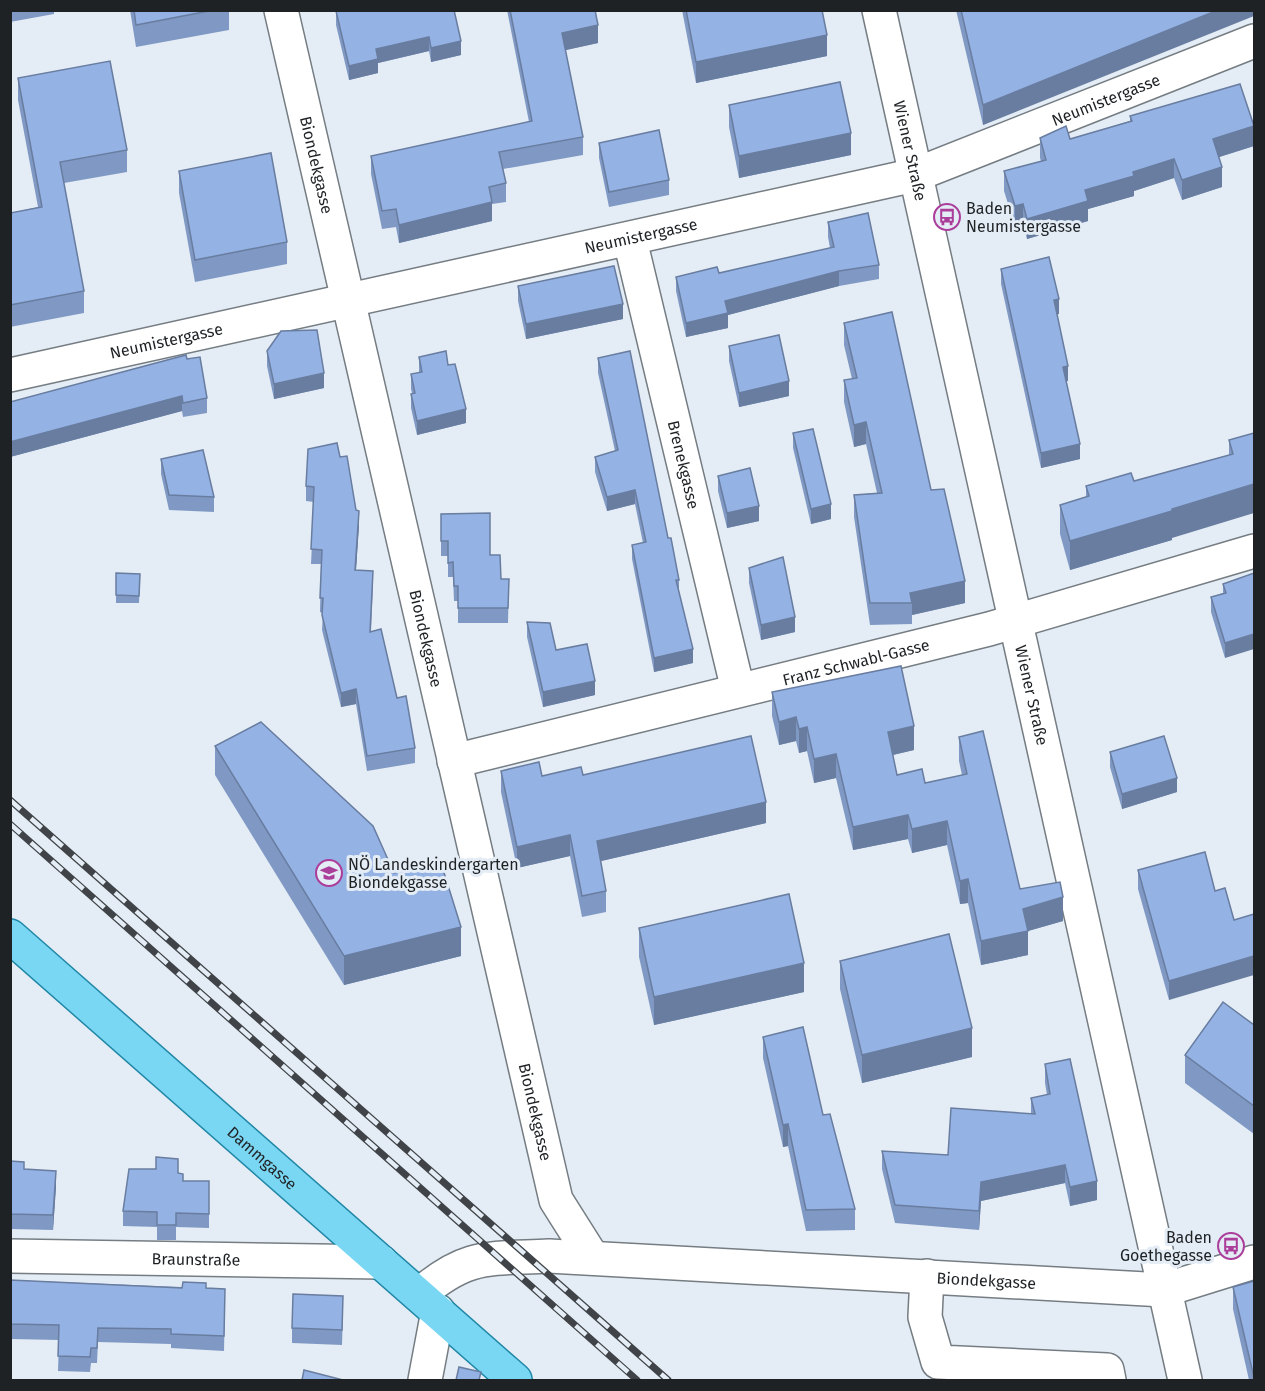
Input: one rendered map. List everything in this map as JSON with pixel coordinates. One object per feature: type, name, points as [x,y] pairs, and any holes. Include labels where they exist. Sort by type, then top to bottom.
[{"type":"main road","name":"Dammgasse","points":[[10,936],[515,1380]]},
{"type":"street","name":"Biondekgasse","points":[[281,10],[556,1200],[592,1257]]},
{"type":"street","name":"Wiener Straße","points":[[879,10],[1185,1380]]},
{"type":"street","name":"Neumistergasse","points":[[10,375],[630,240],[915,175],[1254,41]]},
{"type":"street","name":"Brenekgasse","points":[[630,240],[738,690]]},
{"type":"street","name":"Franz Schwabl-Gasse","points":[[454,761],[1017,621],[1254,551]]},
{"type":"street","name":"Braunstraße","points":[[10,1256],[381,1262]]},
{"type":"street","name":"Biondekgasse","points":[[428,1303],[442,1275],[476,1260],[592,1257],[1164,1290]]},
{"type":"street","points":[[1164,1290],[1254,1262]]},
{"type":"street","points":[[927,1276],[925,1317],[938,1362],[1107,1370],[1109,1380]]},
{"type":"street","points":[[425,1380],[428,1303]]},
{"type":"building","points":[[134,10],[214,10],[136,25]]},
{"type":"building","points":[[454,10],[461,41],[431,48],[429,37],[376,49],[378,59],[349,66],[336,11]]},
{"type":"building","points":[[510,10],[595,10],[598,25],[562,33],[583,137],[499,152],[506,183],[489,187],[492,202],[399,225],[396,209],[382,211],[371,156],[532,121]]},
{"type":"building","points":[[686,10],[822,10],[827,35],[696,62]]},
{"type":"building","points":[[961,10],[1218,10],[983,105]]},
{"type":"building","points":[[110,61],[127,150],[60,162],[84,291],[10,305],[10,213],[42,207],[18,78]]},
{"type":"building","points":[[840,82],[851,133],[739,156],[729,105]]},
{"type":"building","points":[[1240,84],[1254,126],[1213,139],[1222,167],[1182,180],[1174,159],[1133,172],[1134,176],[1085,190],[1088,201],[1027,219],[1023,204],[1015,206],[1004,171],[1046,160],[1040,138],[1066,126],[1070,139],[1132,121],[1130,116]]},
{"type":"building","points":[[659,130],[669,180],[609,192],[599,143]]},
{"type":"building","points":[[271,153],[287,242],[195,260],[179,171]]},
{"type":"building","points":[[868,213],[879,265],[839,271],[725,301],[728,313],[686,323],[676,277],[717,267],[719,273],[834,247],[828,222]]},
{"type":"building","points":[[1049,257],[1059,299],[1054,300],[1068,366],[1063,367],[1080,444],[1041,453],[1001,269]]},
{"type":"building","points":[[614,266],[623,304],[526,324],[518,286]]},
{"type":"building","points":[[892,312],[931,490],[944,489],[965,581],[910,593],[912,603],[870,603],[854,495],[882,493],[866,422],[854,425],[844,380],[857,378],[844,323]]},
{"type":"building","points":[[317,330],[324,373],[274,384],[267,351],[281,331]]},
{"type":"building","points":[[779,335],[789,381],[739,393],[729,346]]},
{"type":"building","points":[[446,351],[448,365],[455,364],[466,409],[417,421],[411,394],[415,393],[411,374],[422,372],[419,357]]},
{"type":"building","points":[[630,351],[668,538],[671,538],[679,580],[676,580],[693,649],[654,658],[632,545],[646,542],[635,490],[607,497],[595,457],[618,450],[598,358]]},
{"type":"building","points":[[186,355],[187,359],[200,357],[207,398],[183,403],[182,396],[10,442],[10,402]]},
{"type":"building","points":[[813,429],[831,504],[811,509],[793,433]]},
{"type":"building","points":[[1254,433],[1254,484],[1070,541],[1060,505],[1089,496],[1086,486],[1131,473],[1134,481],[1233,454],[1229,440]]},
{"type":"building","points":[[337,443],[340,457],[347,456],[356,510],[359,511],[355,570],[373,571],[370,632],[381,629],[397,698],[406,696],[415,748],[367,756],[356,689],[341,693],[322,615],[323,598],[320,598],[322,550],[311,549],[314,487],[306,486],[308,449]]},
{"type":"building","points":[[203,450],[214,497],[169,495],[161,459]]},
{"type":"building","points":[[750,468],[759,506],[727,513],[718,476]]},
{"type":"building","points":[[490,513],[490,555],[500,555],[501,579],[509,579],[508,608],[458,608],[458,586],[454,586],[453,562],[448,563],[448,541],[441,541],[441,514]]},
{"type":"building","points":[[783,557],[795,617],[761,625],[749,568]]},
{"type":"building","points":[[116,573],[140,574],[139,596],[116,595]]},
{"type":"building","points":[[1254,573],[1254,634],[1225,643],[1211,597],[1226,593],[1223,584]]},
{"type":"building","points":[[527,622],[550,623],[556,650],[587,644],[595,681],[543,692]]},
{"type":"building","points":[[901,666],[914,726],[888,732],[897,775],[922,769],[925,783],[967,774],[959,737],[983,731],[1020,889],[1060,882],[1063,897],[1023,909],[1028,931],[981,941],[968,879],[960,881],[947,821],[912,829],[908,815],[853,827],[836,754],[814,759],[807,727],[799,729],[796,717],[779,722],[772,692]]},
{"type":"building","name":"NÖ Landeskindergarten Biondekgasse","points":[[261,722],[373,826],[394,873],[441,863],[461,927],[344,956],[215,746]]},
{"type":"building","points":[[751,736],[766,802],[597,841],[606,891],[582,896],[570,835],[517,847],[501,771],[539,762],[542,776],[581,767],[583,775]]},
{"type":"building","points":[[1164,736],[1177,778],[1122,794],[1110,752]]},
{"type":"building","points":[[1205,852],[1215,891],[1225,888],[1234,920],[1254,914],[1254,956],[1169,981],[1138,870]]},
{"type":"building","points":[[789,894],[804,963],[654,997],[639,928]]},
{"type":"building","points":[[949,934],[972,1028],[862,1055],[840,961]]},
{"type":"building","points":[[1223,1002],[1254,1025],[1254,1106],[1185,1055]]},
{"type":"building","points":[[803,1027],[823,1115],[830,1114],[855,1209],[806,1210],[788,1124],[783,1125],[763,1037]]},
{"type":"building","points":[[1070,1059],[1097,1181],[1070,1187],[1065,1165],[981,1182],[979,1211],[895,1205],[882,1151],[948,1155],[951,1108],[1035,1114],[1031,1098],[1050,1094],[1045,1064]]},
{"type":"building","points":[[156,1157],[178,1159],[178,1173],[183,1174],[183,1181],[209,1181],[209,1214],[176,1213],[176,1225],[157,1225],[157,1212],[123,1211],[129,1169],[156,1169]]},
{"type":"building","points":[[10,1161],[24,1162],[24,1169],[56,1171],[53,1215],[10,1214]]},
{"type":"building","points":[[10,1280],[182,1288],[183,1282],[206,1283],[206,1288],[225,1289],[224,1336],[171,1334],[171,1329],[98,1328],[97,1348],[91,1348],[90,1357],[58,1356],[59,1325],[10,1324]]},
{"type":"building","points":[[1254,1281],[1254,1378],[1233,1287]]},
{"type":"building","points":[[293,1294],[343,1296],[342,1330],[292,1328]]},
{"type":"building","points":[[459,1367],[481,1372],[479,1380],[456,1380]]},
{"type":"building","points":[[304,1370],[343,1380],[302,1380]]},
{"type":"railway","points":[[10,800],[668,1380]]},
{"type":"railway","points":[[10,824],[637,1380]]},
{"type":"place","name":"Baden Neumistergasse","points":[[947,217]]},
{"type":"place","name":"NÖ Landeskindergarten Biondekgasse","points":[[329,873]]},
{"type":"place","name":"Baden Goethegasse","points":[[1231,1246]]}]
